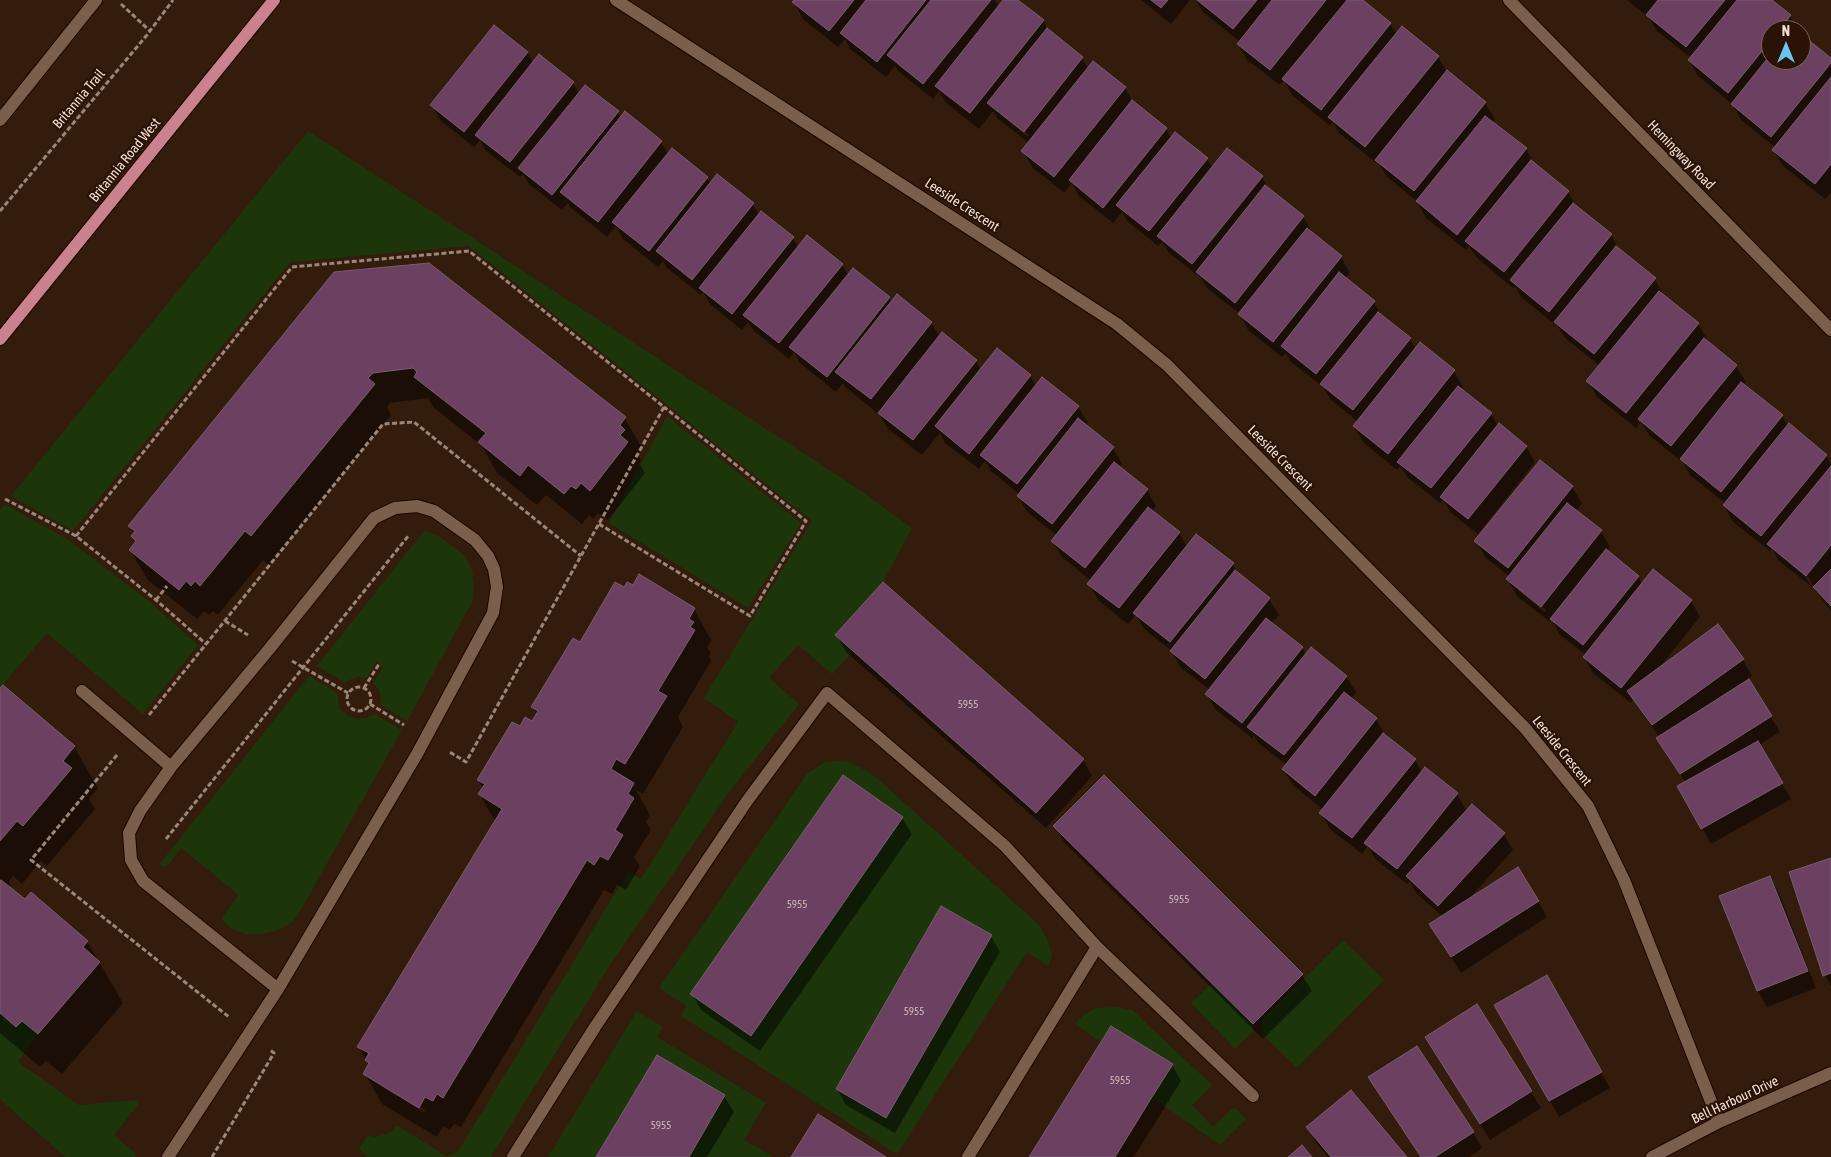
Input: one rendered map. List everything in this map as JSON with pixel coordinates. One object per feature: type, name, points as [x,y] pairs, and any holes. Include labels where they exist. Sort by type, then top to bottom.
[{"type":"main road","name":"Britannia Road West","points":[[0,338],[274,0]]},
{"type":"street","points":[[0,120],[96,0]]},
{"type":"street","name":"Leeside Crescent","points":[[616,0],[1118,324],[1167,365],[1525,728],[1588,806],[1596,822],[1624,880],[1719,1122]]},
{"type":"street","name":"Hemingway Road","points":[[1509,0],[1831,330]]},
{"type":"street","points":[[168,1157],[278,989],[426,738],[493,613],[497,587],[494,570],[488,556],[475,540],[434,511],[417,506],[395,508],[374,518],[270,648],[171,767],[140,810],[129,833],[131,860],[143,881],[278,989]]},
{"type":"street","points":[[82,691],[171,767]]},
{"type":"street","points":[[514,1157],[595,1027],[747,801],[827,693],[1004,846],[1097,947],[1253,1096]]},
{"type":"street","points":[[968,1157],[1097,947]]},
{"type":"street","name":"Bell Harbour Drive","points":[[1652,1157],[1719,1122],[1831,1073]]},
{"type":"path","points":[[117,0],[150,31]]},
{"type":"path","name":"Britannia Trail","points":[[0,211],[174,0]]},
{"type":"path","points":[[76,536],[292,267],[469,251],[806,521],[750,616],[599,524]]},
{"type":"path","points":[[370,704],[466,762],[664,407]]},
{"type":"path","points":[[212,1157],[274,1053],[31,860],[383,424],[414,422],[581,556]]},
{"type":"path","points":[[5,499],[76,536],[156,600],[206,644]]},
{"type":"path","points":[[166,839],[409,535]]},
{"type":"path","points":[[156,600],[167,586]]},
{"type":"path","points":[[270,648],[348,693]]},
{"type":"path","points":[[364,688],[379,664]]},
{"type":"path","points":[[355,687],[364,688],[371,695],[370,704],[363,710],[353,709],[348,703],[348,693],[355,687]]},
{"type":"green space","points":[[308,131],[860,490],[912,528],[883,582],[835,635],[853,651],[832,674],[798,645],[769,678],[799,704],[730,791],[610,965],[491,1157],[367,1157],[359,1148],[368,1135],[374,1137],[383,1135],[391,1132],[397,1125],[446,1156],[454,1154],[459,1150],[628,872],[641,879],[738,722],[704,698],[812,521],[469,246],[290,262],[73,531],[11,496]]},
{"type":"green space","points":[[667,416],[801,523],[748,608],[609,523]]},
{"type":"green space","points":[[5,504],[67,539],[151,603],[198,645],[143,714],[47,633],[0,688],[0,510]]},
{"type":"green space","points":[[425,530],[440,537],[464,555],[472,570],[474,584],[472,602],[407,721],[380,704],[381,696],[379,690],[373,683],[383,667],[376,662],[366,679],[359,677],[345,683],[317,666]]},
{"type":"green space","points":[[309,676],[338,693],[340,709],[348,716],[357,719],[374,714],[402,730],[298,915],[291,923],[279,930],[262,934],[246,934],[232,929],[223,921],[223,916],[239,895],[181,848],[168,865],[164,867],[159,865]]},
{"type":"green space","points":[[845,760],[877,778],[1039,925],[1047,938],[1052,955],[1048,966],[1027,952],[897,1154],[681,1016],[687,1006],[659,988],[807,774],[825,762]]},
{"type":"green space","points":[[1343,940],[1384,980],[1297,1068],[1262,1034],[1262,1020]]},
{"type":"green space","points":[[1212,983],[1253,1024],[1253,1032],[1235,1049],[1191,1003]]},
{"type":"green space","points":[[1116,1007],[1132,1010],[1212,1085],[1192,1105],[1213,1127],[1234,1107],[1246,1119],[1220,1145],[1152,1097],[1172,1064],[1111,1026],[1101,1042],[1075,1024],[1083,1015],[1096,1008]]},
{"type":"green space","points":[[637,1011],[663,1027],[657,1037],[766,1103],[744,1140],[773,1157],[548,1157]]},
{"type":"green space","points":[[0,1013],[16,1027],[22,1021],[38,1034],[18,1062],[79,1105],[136,1100],[140,1102],[114,1135],[137,1155],[135,1157],[65,1157],[0,1099]]},
{"type":"building","points":[[794,0],[854,0],[829,31],[792,2]]},
{"type":"building","points":[[866,0],[926,0],[877,62],[840,33]]},
{"type":"building","points":[[931,0],[991,0],[923,84],[887,55]]},
{"type":"building","points":[[1003,0],[1018,0],[1044,20],[970,113],[935,86]]},
{"type":"building","points":[[1151,0],[1168,0],[1161,8]]},
{"type":"building","points":[[1197,0],[1257,0],[1233,29]]},
{"type":"building","points":[[1272,0],[1326,0],[1270,70],[1237,44]]},
{"type":"building","points":[[1347,0],[1363,0],[1391,23],[1321,110],[1282,79]]},
{"type":"building","points":[[1658,0],[1725,0],[1686,47],[1646,15]]},
{"type":"building","points":[[1737,0],[1772,0],[1791,15],[1787,20],[1761,20],[1761,52],[1728,93],[1688,60]]},
{"type":"building","points":[[494,25],[528,52],[464,132],[430,105]]},
{"type":"building","points":[[1402,26],[1439,56],[1365,147],[1328,117]]},
{"type":"building","points":[[1047,28],[1083,57],[1024,132],[987,103]]},
{"type":"building","points":[[1811,42],[1831,58],[1831,63],[1771,137],[1731,104],[1761,66],[1761,70],[1811,70]]},
{"type":"building","points":[[539,54],[574,82],[510,162],[475,135]]},
{"type":"building","points":[[1093,61],[1126,87],[1054,177],[1021,151]]},
{"type":"building","points":[[1447,70],[1486,102],[1414,191],[1375,160]]},
{"type":"building","points":[[1831,77],[1831,164],[1815,184],[1772,150]]},
{"type":"building","points":[[585,85],[619,111],[552,195],[518,168]]},
{"type":"building","points":[[1132,100],[1167,128],[1103,208],[1069,180]]},
{"type":"building","points":[[625,111],[662,141],[598,222],[560,192]]},
{"type":"building","points":[[1485,116],[1527,148],[1457,235],[1416,201]]},
{"type":"building","points":[[1175,132],[1208,158],[1149,231],[1116,205]]},
{"type":"building","points":[[672,148],[708,177],[649,251],[612,222]]},
{"type":"building","points":[[1227,148],[1263,176],[1192,264],[1157,236]]},
{"type":"building","points":[[1531,160],[1569,191],[1504,272],[1465,241]]},
{"type":"building","points":[[717,174],[754,203],[692,280],[656,251]]},
{"type":"building","points":[[1265,185],[1304,216],[1235,303],[1196,272]]},
{"type":"building","points":[[1573,203],[1612,234],[1549,312],[1510,280]]},
{"type":"building","points":[[761,211],[794,237],[732,314],[699,288]]},
{"type":"building","points":[[1307,228],[1342,256],[1273,342],[1238,314]]},
{"type":"building","points":[[807,235],[843,264],[779,343],[743,315]]},
{"type":"building","points":[[1616,246],[1656,278],[1594,354],[1554,322]]},
{"type":"building","points":[[429,263],[626,417],[620,425],[625,430],[620,435],[628,442],[590,491],[581,483],[576,489],[571,486],[564,494],[528,465],[520,476],[478,442],[486,433],[414,377],[417,372],[413,368],[373,373],[368,378],[375,384],[251,536],[245,531],[200,586],[195,581],[191,586],[186,581],[179,590],[129,550],[136,541],[131,536],[135,531],[128,526],[334,272]]},
{"type":"building","points":[[853,268],[890,297],[827,377],[789,347]]},
{"type":"building","points":[[1339,272],[1375,301],[1316,374],[1281,346]]},
{"type":"building","points":[[1659,291],[1699,323],[1626,413],[1586,381]]},
{"type":"building","points":[[897,294],[932,322],[871,399],[835,372]]},
{"type":"building","points":[[1378,312],[1411,338],[1353,410],[1320,384]]},
{"type":"building","points":[[942,332],[977,360],[913,440],[878,413]]},
{"type":"building","points":[[1704,338],[1737,365],[1671,446],[1638,419]]},
{"type":"building","points":[[1420,342],[1455,370],[1388,454],[1353,426]]},
{"type":"building","points":[[997,348],[1031,375],[969,454],[935,426]]},
{"type":"building","points":[[1042,377],[1079,406],[1017,484],[980,455]]},
{"type":"building","points":[[1741,382],[1783,415],[1721,492],[1680,459]]},
{"type":"building","points":[[1458,386],[1492,413],[1431,488],[1397,462]]},
{"type":"building","points":[[1078,418],[1114,447],[1052,524],[1017,496]]},
{"type":"building","points":[[1499,423],[1527,446],[1468,519],[1440,497]]},
{"type":"building","points":[[1789,423],[1827,455],[1761,536],[1723,505]]},
{"type":"building","points":[[1540,460],[1573,486],[1508,568],[1474,541]]},
{"type":"building","points":[[1114,462],[1148,489],[1085,568],[1051,541]]},
{"type":"building","points":[[1831,466],[1831,545],[1806,576],[1767,544]]},
{"type":"building","points":[[1567,503],[1602,530],[1541,607],[1506,579]]},
{"type":"building","points":[[1148,507],[1180,532],[1119,608],[1087,584]]},
{"type":"building","points":[[1196,534],[1234,563],[1170,642],[1133,613]]},
{"type":"building","points":[[1606,549],[1639,576],[1583,645],[1550,619]]},
{"type":"building","points":[[1653,569],[1692,600],[1621,688],[1583,657]]},
{"type":"building","points":[[1831,569],[1831,606],[1813,587]]},
{"type":"building","points":[[1235,570],[1270,598],[1205,679],[1170,651]]},
{"type":"building","points":[[639,574],[695,608],[689,619],[694,622],[690,627],[695,630],[658,691],[667,696],[625,764],[616,759],[611,769],[634,783],[628,794],[634,798],[615,830],[623,835],[608,860],[600,856],[594,865],[587,860],[443,1098],[437,1094],[433,1101],[425,1097],[419,1108],[363,1074],[369,1063],[365,1060],[369,1053],[357,1047],[502,809],[478,794],[485,784],[477,780],[512,722],[520,726],[525,717],[532,721],[538,711],[531,707],[573,638],[580,642],[615,582],[624,587],[627,582],[633,585]]},
{"type":"building","points":[[883,582],[1084,759],[1036,813],[835,635]]},
{"type":"building","points":[[1266,618],[1303,647],[1242,723],[1205,694]]},
{"type":"building","points":[[1718,624],[1744,659],[1652,725],[1627,691]]},
{"type":"building","points":[[1311,647],[1347,676],[1284,755],[1247,727]]},
{"type":"building","points":[[1749,679],[1772,716],[1680,774],[1656,738]]},
{"type":"building","points":[[3,685],[75,746],[63,761],[72,768],[23,826],[17,821],[0,841],[0,688]]},
{"type":"building","points":[[1344,692],[1377,718],[1315,796],[1282,769]]},
{"type":"building","points":[[1383,733],[1416,759],[1352,838],[1319,813]]},
{"type":"building","points":[[1758,741],[1783,783],[1701,829],[1677,786]]},
{"type":"building","points":[[1425,767],[1458,793],[1397,869],[1364,843]]},
{"type":"building","points":[[843,775],[903,817],[751,1036],[690,994]]},
{"type":"building","points":[[1104,775],[1303,974],[1253,1024],[1053,826]]},
{"type":"building","points":[[1472,804],[1505,833],[1438,906],[1406,876]]},
{"type":"building","points":[[1831,858],[1831,973],[1823,976],[1789,872]]},
{"type":"building","points":[[1518,867],[1539,901],[1451,957],[1429,924]]},
{"type":"building","points":[[1770,876],[1808,971],[1757,991],[1719,896]]},
{"type":"building","points":[[1,880],[25,899],[31,892],[88,941],[83,947],[100,962],[38,1034],[22,1021],[16,1027],[0,1013]]},
{"type":"building","points":[[941,906],[992,935],[886,1118],[836,1089]]},
{"type":"building","points":[[1547,975],[1602,1072],[1549,1101],[1494,1005]]},
{"type":"building","points":[[1477,1004],[1532,1091],[1480,1124],[1425,1037]]},
{"type":"building","points":[[1111,1026],[1173,1064],[1115,1157],[1029,1157]]},
{"type":"building","points":[[1417,1046],[1474,1132],[1435,1157],[1421,1157],[1368,1077]]},
{"type":"building","points":[[657,1055],[725,1095],[689,1157],[596,1157]]},
{"type":"building","points":[[1351,1090],[1407,1157],[1331,1157],[1306,1127]]},
{"type":"building","points":[[818,1114],[886,1157],[791,1157]]},
{"type":"building","points":[[1302,1145],[1312,1157],[1288,1157]]}]
